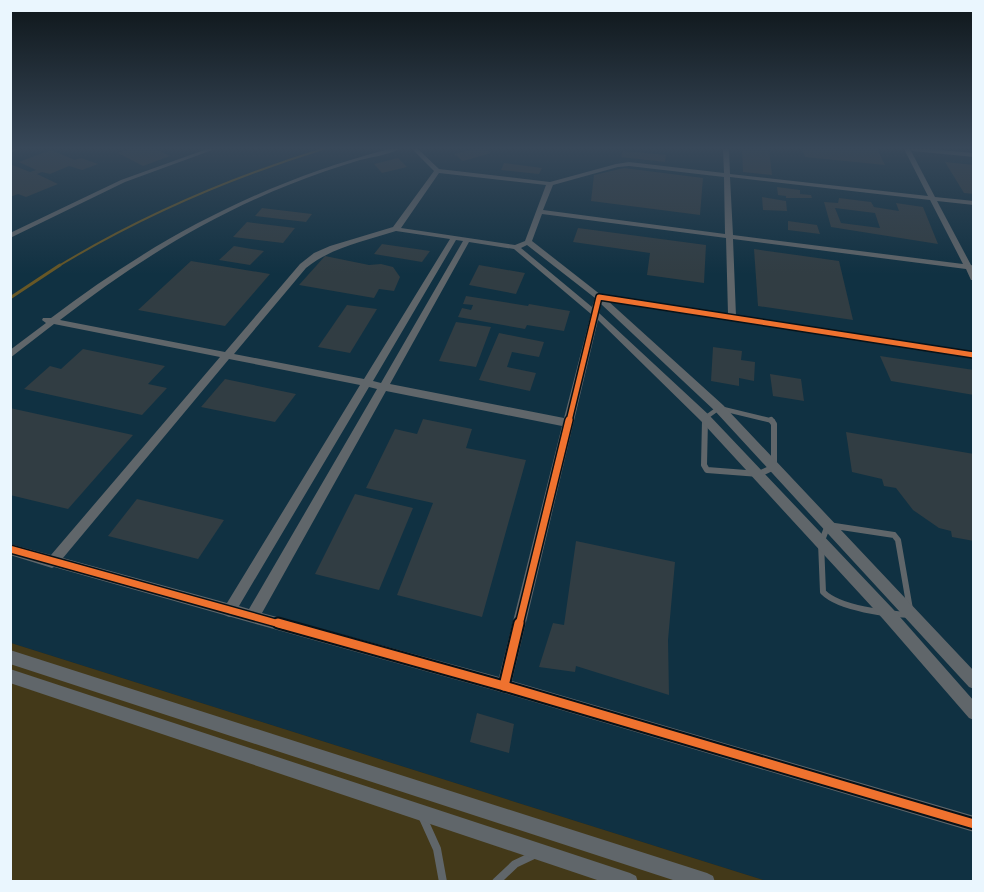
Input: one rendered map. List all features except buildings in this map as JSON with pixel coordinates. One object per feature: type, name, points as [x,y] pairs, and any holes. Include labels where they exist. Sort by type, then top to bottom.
[{"type":"street","points":[[10,236],[103,191]]},
{"type":"street","points":[[10,355],[69,305],[123,270],[193,225],[266,191]]},
{"type":"street","points":[[396,229],[423,191]]},
{"type":"street","points":[[52,562],[225,356],[303,266],[317,255],[396,229],[516,247],[528,242],[547,191]]},
{"type":"street","points":[[728,191],[732,316]]},
{"type":"street","points":[[863,191],[974,203]]},
{"type":"street","points":[[928,191],[971,267],[974,278]]},
{"type":"street","points":[[540,212],[971,267]]},
{"type":"street","points":[[229,611],[454,238]]},
{"type":"street","points":[[252,617],[466,240]]},
{"type":"street","points":[[528,242],[598,297],[719,408],[974,682]]},
{"type":"street","points":[[516,247],[595,313],[705,418],[888,614],[974,713]]},
{"type":"street","points":[[598,297],[732,316],[974,356]]},
{"type":"street","points":[[504,686],[598,297]]},
{"type":"street","points":[[10,348],[50,321],[568,423]]},
{"type":"street","points":[[10,549],[504,686],[974,824]]},
{"type":"street","points":[[10,657],[707,882]]},
{"type":"street","points":[[10,676],[630,882]]},
{"type":"lane","points":[[719,408],[772,420],[774,424],[774,467],[759,474],[714,472],[705,467],[705,418],[719,408]]},
{"type":"lane","points":[[828,525],[894,535],[898,540],[911,615],[888,614],[831,600],[825,596],[820,543],[828,525]]},
{"type":"lane","points":[[419,811],[433,834],[441,863],[443,882]]},
{"type":"lane","points":[[496,882],[515,864],[540,852]]},
{"type":"shaded area","points":[[11,191],[973,191],[973,881],[766,881],[11,643]]},
{"type":"shaded area","points":[[11,643],[766,881],[11,881]]},
{"type":"waterway","points":[[57,267],[121,231],[209,191]]},
{"type":"waterway","points":[[10,298],[60,265]]},
{"type":"cycle path","points":[[504,686],[599,297],[974,355]]},
{"type":"cycle path","points":[[10,549],[504,686],[974,824]]}]
